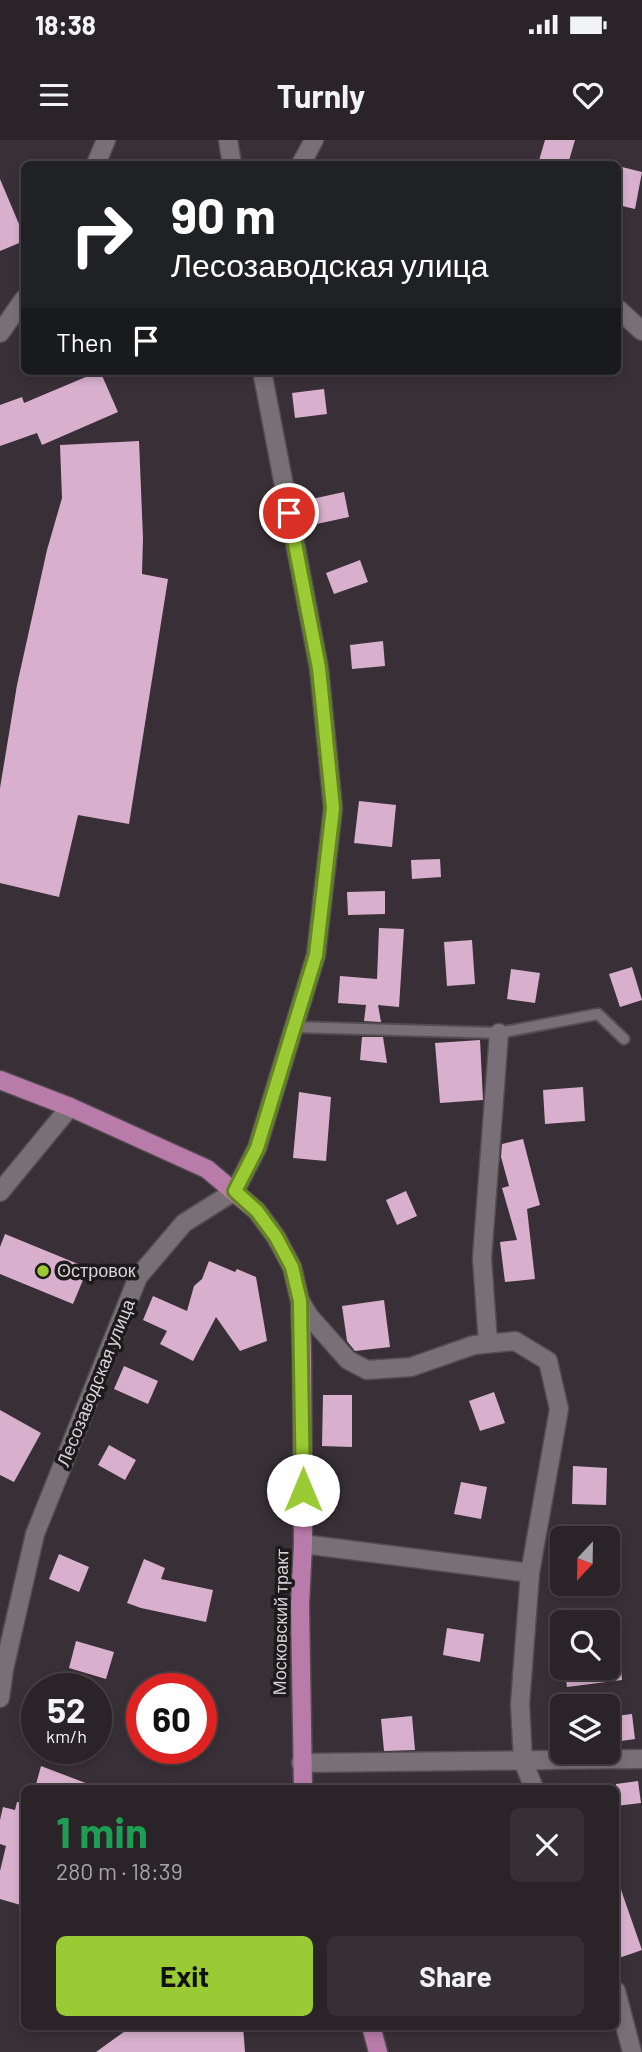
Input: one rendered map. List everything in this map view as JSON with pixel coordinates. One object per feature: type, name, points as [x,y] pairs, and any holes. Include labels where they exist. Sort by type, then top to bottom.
[{"type":"main road","name":"Московский тракт","points":[[0,1080],[70,1107],[207,1169],[257,1211],[276,1237],[292,1267],[300,1301],[303,1785]]},
{"type":"main road","points":[[372,2030],[379,2052]]},
{"type":"street","points":[[97,161],[106,140]]},
{"type":"street","points":[[228,140],[232,161]]},
{"type":"street","points":[[302,161],[314,140]]},
{"type":"street","points":[[0,333],[21,303]]},
{"type":"street","points":[[621,312],[642,331]]},
{"type":"street","points":[[235,1191],[257,1148],[316,955],[333,808],[319,668],[263,375]]},
{"type":"street","points":[[488,1343],[482,1258],[499,1033]]},
{"type":"street","points":[[0,1192],[70,1107]]},
{"type":"street","name":"Лесозаводская улица","points":[[0,1698],[4,1669],[35,1534],[138,1277],[184,1223],[235,1191]]},
{"type":"street","points":[[300,1301],[309,1316],[348,1360],[367,1370],[411,1367],[474,1345],[515,1341],[548,1361],[559,1409],[530,1573],[520,1704],[523,1761],[533,1785]]},
{"type":"street","points":[[303,1545],[530,1573]]},
{"type":"street","points":[[301,1763],[642,1759]]},
{"type":"street","points":[[619,2003],[632,2052]]},
{"type":"lane","points":[[294,1027],[499,1033],[598,1014],[624,1039]]},
{"type":"building","points":[[545,140],[575,140],[569,161],[539,161]]},
{"type":"building","points":[[621,167],[642,172],[635,209],[621,206]]},
{"type":"building","points":[[0,179],[21,229],[21,242],[0,251]]},
{"type":"building","points":[[90,375],[102,375],[118,412],[42,445],[37,433],[0,446],[0,405],[22,397],[24,403]]},
{"type":"building","points":[[324,389],[327,414],[295,418],[292,393]]},
{"type":"building","points":[[139,441],[142,574],[168,579],[129,824],[78,815],[59,897],[0,883],[0,788],[17,685],[47,550],[62,498],[60,445]]},
{"type":"building","points":[[344,492],[349,517],[312,525],[307,500]]},
{"type":"building","points":[[360,560],[368,582],[334,594],[326,573]]},
{"type":"building","points":[[383,641],[385,666],[352,669],[350,645]]},
{"type":"building","points":[[359,801],[396,805],[392,847],[354,843]]},
{"type":"building","points":[[440,859],[441,877],[412,879],[411,860]]},
{"type":"building","points":[[385,891],[385,914],[348,915],[347,892]]},
{"type":"building","points":[[379,928],[404,929],[399,1007],[378,1005],[381,1022],[364,1021],[366,1005],[338,1003],[340,976],[377,979]]},
{"type":"building","points":[[472,940],[475,984],[447,986],[444,942]]},
{"type":"building","points":[[632,967],[642,1000],[620,1007],[609,974]]},
{"type":"building","points":[[511,969],[540,973],[535,1003],[507,999]]},
{"type":"building","points":[[362,1037],[383,1037],[387,1063],[360,1060]]},
{"type":"building","points":[[480,1040],[483,1100],[440,1103],[435,1043]]},
{"type":"building","points":[[583,1087],[585,1121],[545,1124],[543,1090]]},
{"type":"building","points":[[299,1092],[331,1097],[326,1161],[293,1158]]},
{"type":"building","points":[[523,1139],[540,1205],[527,1209],[535,1279],[505,1282],[500,1242],[517,1240],[502,1188],[509,1186],[501,1157],[502,1144]]},
{"type":"building","points":[[406,1191],[417,1216],[397,1225],[386,1200]]},
{"type":"building","name":"Островок","points":[[5,1234],[88,1268],[73,1304],[0,1274],[0,1247]]},
{"type":"building","points":[[209,1261],[256,1277],[267,1341],[240,1351],[216,1317],[193,1361],[160,1344],[167,1331],[143,1320],[153,1296],[187,1311],[194,1286],[202,1279]]},
{"type":"building","points":[[384,1300],[390,1347],[355,1351],[347,1341],[342,1306]]},
{"type":"building","points":[[124,1366],[158,1381],[148,1404],[114,1389]]},
{"type":"building","points":[[494,1392],[505,1423],[480,1431],[469,1401]]},
{"type":"building","points":[[323,1395],[352,1395],[352,1447],[322,1446]]},
{"type":"building","points":[[0,1410],[41,1433],[14,1482],[0,1475]]},
{"type":"building","points":[[109,1445],[136,1460],[125,1480],[98,1465]]},
{"type":"building","points":[[573,1466],[607,1468],[606,1505],[572,1504]]},
{"type":"building","points":[[461,1482],[487,1487],[481,1519],[454,1514]]},
{"type":"building","points":[[59,1554],[89,1567],[79,1592],[49,1579]]},
{"type":"building","points":[[144,1559],[165,1568],[161,1579],[213,1590],[206,1622],[127,1603]]},
{"type":"building","points":[[447,1628],[484,1634],[480,1662],[443,1655]]},
{"type":"building","points":[[76,1641],[114,1652],[108,1673],[86,1673],[69,1668]]},
{"type":"building","points":[[621,1668],[622,1680],[567,1687],[566,1680],[620,1680]]},
{"type":"building","points":[[632,1714],[635,1739],[620,1741],[620,1715]]},
{"type":"building","points":[[412,1716],[415,1750],[384,1751],[381,1719]]},
{"type":"building","points":[[41,1766],[91,1785],[36,1785]]},
{"type":"building","points":[[638,1781],[641,1803],[619,1806],[619,1785],[616,1784]]},
{"type":"building","points":[[17,1802],[21,1803],[21,1905],[0,1899],[0,1871],[6,1846],[0,1844],[0,1820],[3,1807],[15,1810]]},
{"type":"building","points":[[619,1884],[642,1950],[619,1958]]},
{"type":"building","points":[[126,2030],[243,2030],[245,2052],[96,2052]]},
{"type":"place","name":"Островок","points":[[43,1271]]},
{"type":"route","points":[[289,513],[319,668],[333,808],[316,955],[257,1148],[235,1191],[257,1211],[276,1237],[292,1267],[300,1301],[303,1490]]}]
